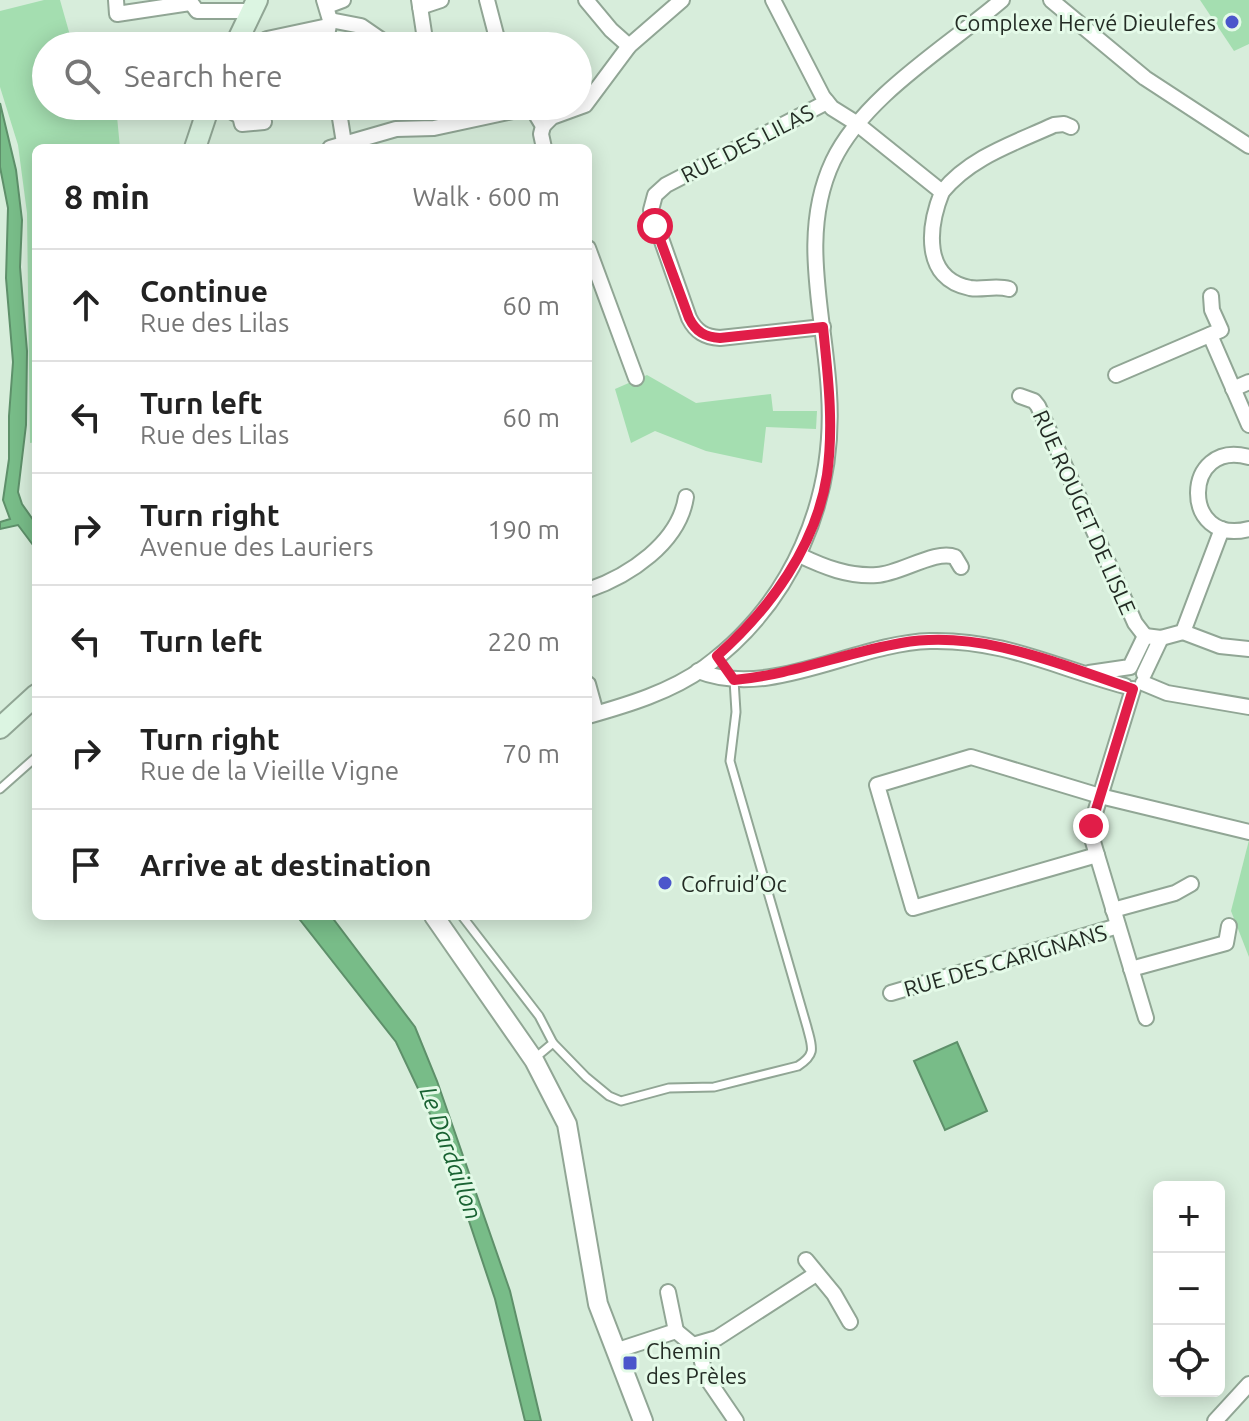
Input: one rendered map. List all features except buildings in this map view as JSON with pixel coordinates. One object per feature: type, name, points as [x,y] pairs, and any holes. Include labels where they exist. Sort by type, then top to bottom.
[{"type":"main road","points":[[241,32],[251,11]]},
{"type":"main road","points":[[196,144],[204,120]]},
{"type":"main road","points":[[0,728],[32,699]]},
{"type":"street","points":[[116,0],[117,14],[189,2],[197,11],[251,11]]},
{"type":"street","points":[[283,32],[327,13],[343,0]]},
{"type":"street","points":[[424,32],[420,4],[441,0]]},
{"type":"street","points":[[487,0],[495,32]]},
{"type":"street","points":[[586,0],[629,46]]},
{"type":"street","points":[[592,96],[629,46],[682,0]]},
{"type":"street","points":[[773,0],[832,108],[856,123],[942,192]]},
{"type":"street","points":[[592,714],[675,685],[698,671],[756,618],[777,592],[799,555],[818,511],[827,475],[830,394],[814,236],[817,208],[832,162],[856,123],[883,96],[1002,0]]},
{"type":"street","points":[[1051,0],[1145,78],[1249,146]]},
{"type":"street","points":[[327,13],[370,32]]},
{"type":"street","name":"RUE DES LILAS","points":[[823,327],[720,338],[711,338],[698,331],[689,318],[651,210],[655,195],[666,185],[827,102]]},
{"type":"street","points":[[241,120],[242,124],[264,122]]},
{"type":"street","points":[[339,120],[340,144]]},
{"type":"street","points":[[347,144],[396,129],[434,128],[470,120]]},
{"type":"street","points":[[537,120],[543,126]]},
{"type":"street","points":[[543,144],[541,134],[549,120]]},
{"type":"street","points":[[1009,289],[961,285],[952,281],[939,267],[932,253],[931,236],[933,218],[942,192],[958,174],[975,162],[1054,125],[1071,127]]},
{"type":"street","points":[[592,259],[636,378]]},
{"type":"street","points":[[1116,375],[1221,330],[1212,310],[1211,296]]},
{"type":"street","points":[[1210,335],[1249,425]]},
{"type":"street","points":[[1233,389],[1249,382]]},
{"type":"street","name":"RUE ROUGET DE LISLE","points":[[1020,396],[1034,401],[1038,406],[1135,623],[1145,636]]},
{"type":"street","points":[[1249,456],[1235,455],[1212,462],[1198,485],[1198,503],[1207,519],[1222,529],[1249,529]]},
{"type":"street","points":[[592,588],[618,577],[655,550],[680,521],[686,497]]},
{"type":"street","points":[[1183,632],[1222,529]]},
{"type":"street","points":[[799,555],[838,571],[866,575],[893,573],[942,555],[955,557],[961,567]]},
{"type":"street","points":[[1130,667],[1145,636],[1161,638],[1183,632],[1220,646],[1249,649]]},
{"type":"street","points":[[1136,683],[1161,638]]},
{"type":"street","points":[[698,671],[716,678],[734,680],[776,675],[888,646],[927,641],[985,643],[1167,693],[1249,708]]},
{"type":"street","points":[[717,656],[734,680]]},
{"type":"street","points":[[1089,673],[1139,668],[1091,826],[1146,1018]]},
{"type":"street","points":[[1097,855],[913,908],[877,785],[971,757],[1100,796],[1249,832]]},
{"type":"street","points":[[1113,910],[1175,893],[1191,884]]},
{"type":"street","points":[[437,920],[534,1060],[567,1124],[598,1304],[643,1421]]},
{"type":"street","name":"RUE DES CARIGNANS","points":[[891,993],[1118,926]]},
{"type":"street","points":[[1131,969],[1226,943],[1229,926]]},
{"type":"street","points":[[806,1260],[834,1294],[850,1322]]},
{"type":"street","points":[[693,1345],[717,1338],[816,1274]]},
{"type":"street","points":[[668,1292],[676,1331],[693,1345],[701,1358],[706,1377],[736,1421]]},
{"type":"street","points":[[615,1351],[676,1331]]},
{"type":"street","points":[[1215,1421],[1249,1384]]},
{"type":"lane","points":[[465,920],[539,1016],[553,1043],[586,1077],[609,1096],[621,1101],[669,1088],[714,1087],[798,1066],[809,1059],[812,1049],[807,1027],[730,761],[736,712],[734,680]]},
{"type":"lane","points":[[0,789],[32,761]]},
{"type":"lane","points":[[534,1060],[553,1043]]},
{"type":"shaded area","points":[[44,0],[60,0],[69,32],[32,32],[32,120],[117,120],[120,144],[32,144],[30,443],[27,213],[18,145],[0,87],[0,11]]},
{"type":"shaded area","name":"Complexe Hervé Dieulefes","points":[[1200,0],[1249,0],[1249,44],[1234,51]]},
{"type":"shaded area","points":[[647,375],[696,403],[771,394],[773,411],[817,411],[816,429],[766,427],[762,463],[706,451],[655,431],[631,443],[615,389]]},
{"type":"shaded area","points":[[1249,840],[1249,957],[1231,911]]},
{"type":"water","points":[[0,103],[16,170],[22,220],[20,267],[27,351],[26,425],[18,492],[32,518],[32,544],[18,525],[0,529],[0,522],[10,519],[3,500],[9,459],[13,362],[6,278],[8,208],[0,167]]},
{"type":"water","name":"Le Dardaillon","points":[[300,920],[334,920],[415,1027],[437,1081],[510,1291],[541,1421],[525,1421],[495,1299],[441,1137],[396,1042]]},
{"type":"water","points":[[957,1042],[987,1111],[945,1130],[914,1061]]},
{"type":"place","name":"Complexe Hervé Dieulefes","points":[[1232,22]]},
{"type":"place","name":"Cofruid’Oc","points":[[665,883]]},
{"type":"place","name":"Chemin des Prèles","points":[[630,1363]]},
{"type":"route","points":[[655,226],[689,318],[694,328],[704,335],[720,338],[823,327],[830,394],[830,431],[827,475],[818,511],[799,555],[777,592],[756,618],[717,656],[720,662],[734,680],[762,678],[902,643],[970,641],[999,646],[1133,689],[1091,826]]}]
